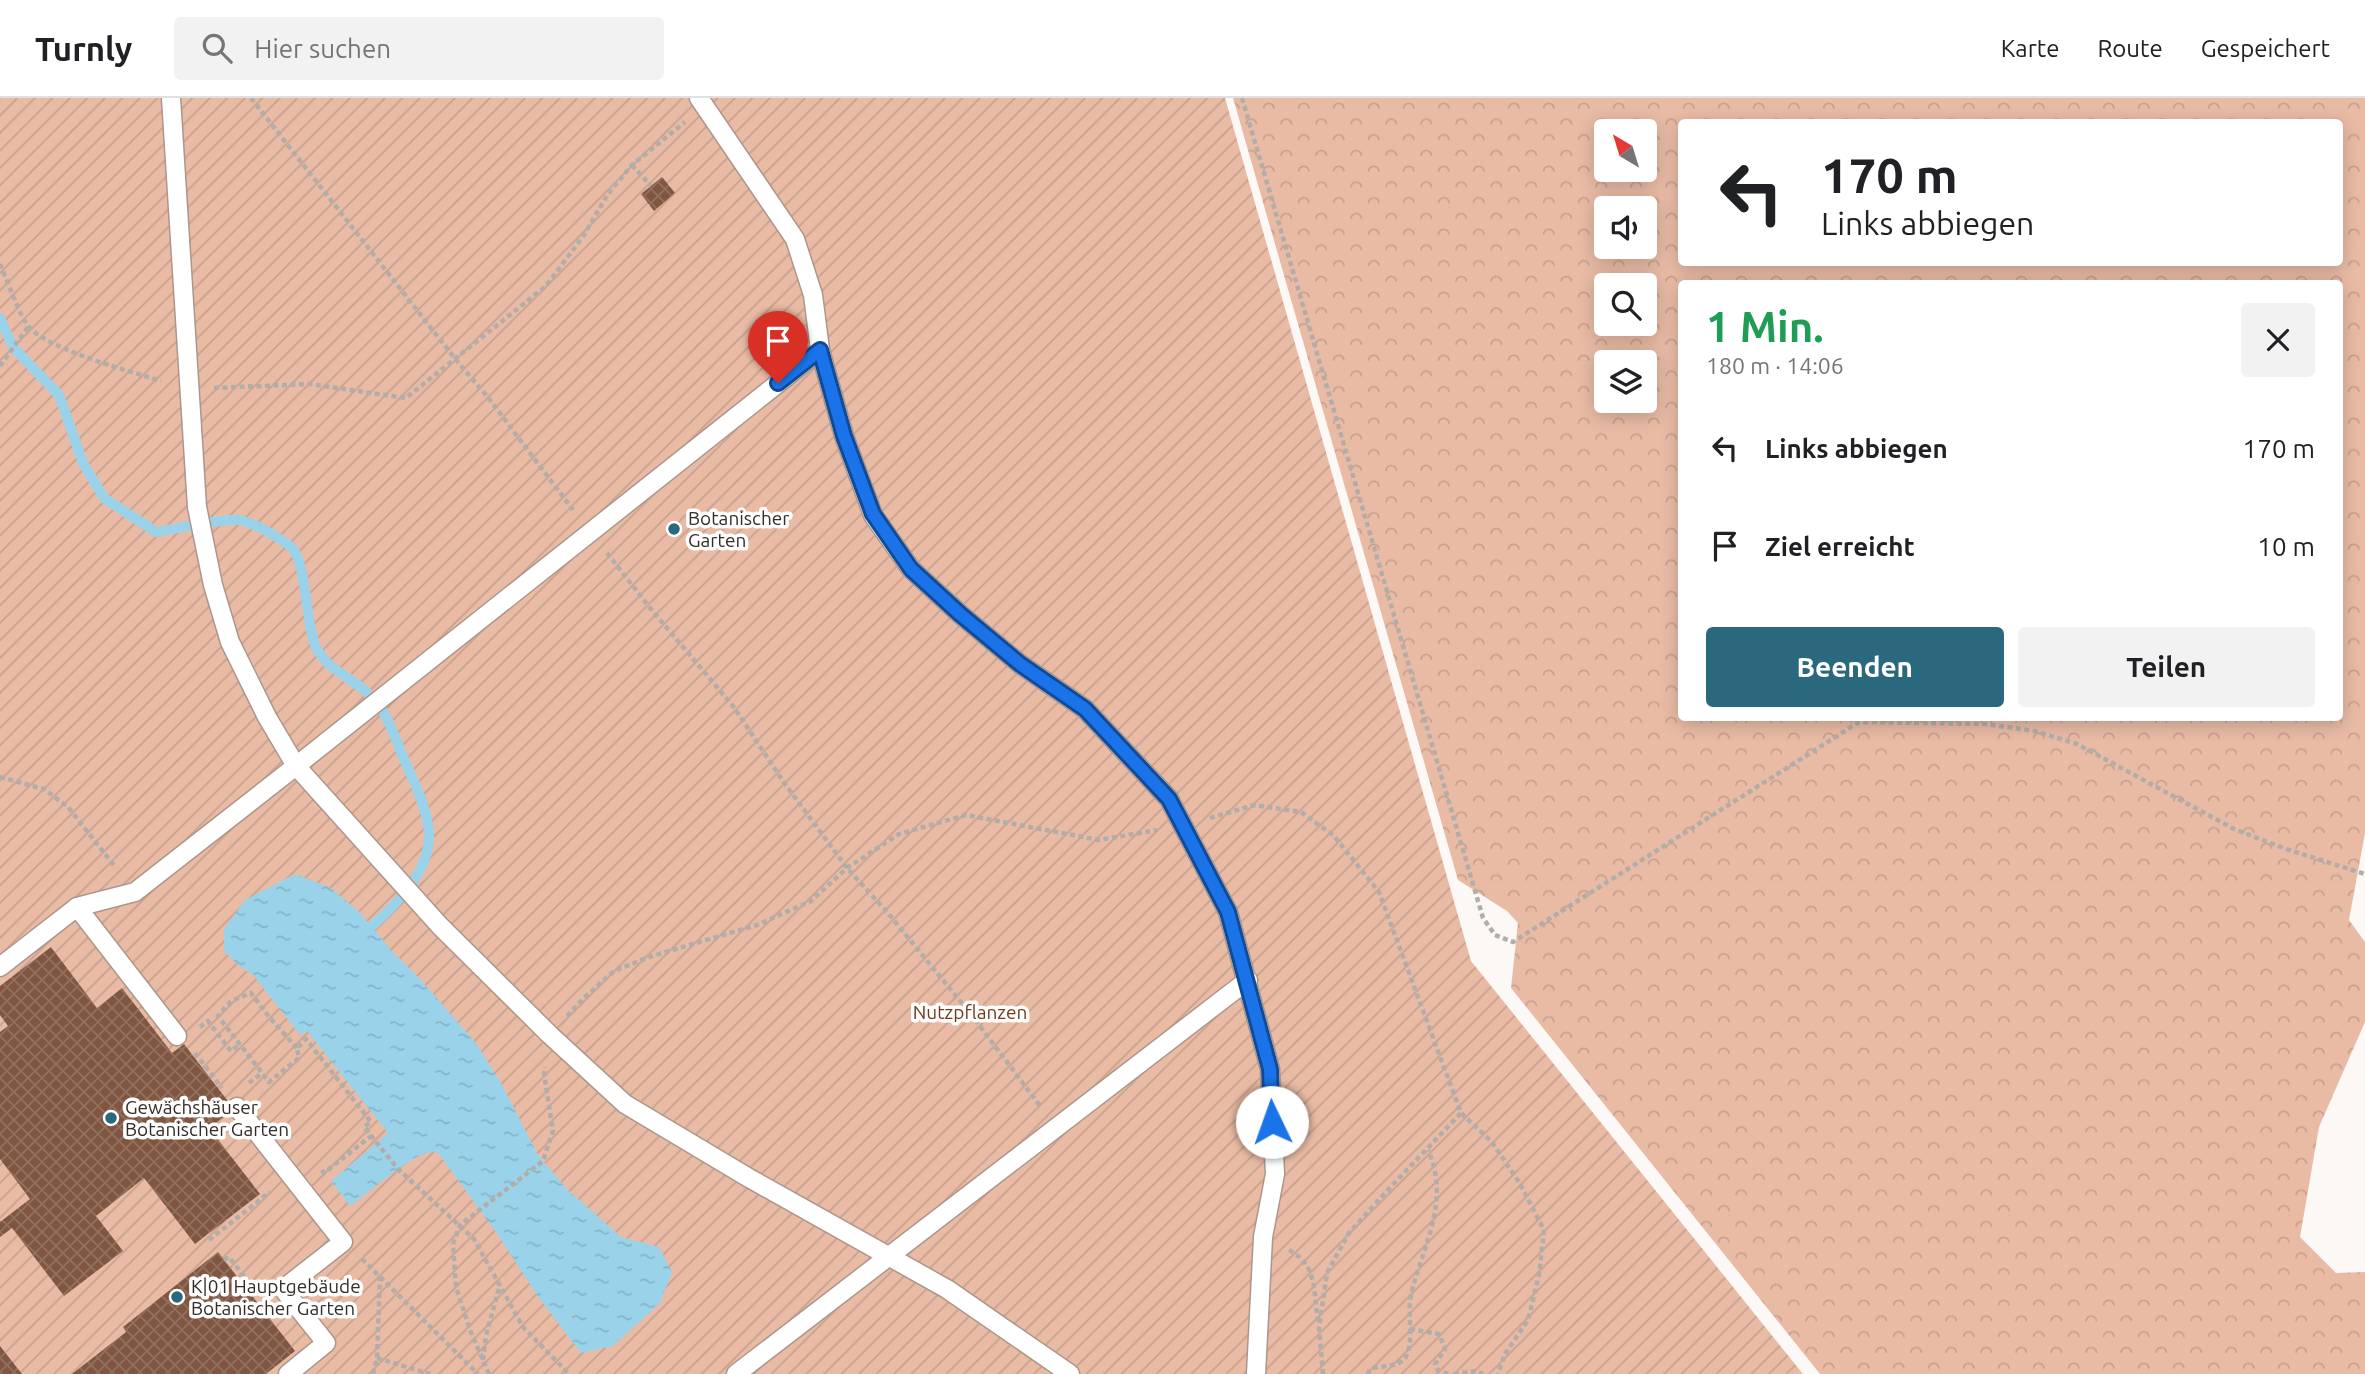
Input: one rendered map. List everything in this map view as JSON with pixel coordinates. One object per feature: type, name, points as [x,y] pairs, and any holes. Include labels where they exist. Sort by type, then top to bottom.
[{"type":"lane","points":[[171,98],[197,507],[212,585],[230,642],[246,678],[296,766],[440,926],[550,1035],[625,1104],[709,1155],[947,1289],[1070,1374]]},
{"type":"lane","points":[[701,102],[795,239],[813,295],[820,350],[844,436],[873,514],[911,569],[1020,664],[1085,709],[1169,799],[1228,912],[1270,1069],[1275,1174],[1263,1237],[1256,1374]]},
{"type":"lane","points":[[0,967],[77,907],[135,892],[820,350]]},
{"type":"lane","points":[[77,907],[177,1036]]},
{"type":"lane","points":[[736,1374],[1248,980]]},
{"type":"lane","points":[[237,1107],[343,1242],[283,1289],[326,1343],[288,1374]]},
{"type":"path","points":[[251,98],[487,396],[528,453],[650,608],[733,706],[785,784],[847,868],[962,1003],[1058,1127]]},
{"type":"path","points":[[1242,98],[1483,918],[1495,935],[1513,942],[1859,722],[1984,724],[2035,731],[2077,744],[2234,829],[2365,874]]},
{"type":"path","points":[[0,264],[28,327],[51,341],[102,363],[189,389],[310,384],[407,398],[546,286],[584,235],[608,194],[632,165],[701,102]]},
{"type":"path","points":[[632,165],[651,186]]},
{"type":"path","points":[[0,366],[28,327]]},
{"type":"path","points":[[0,777],[44,789],[68,807],[135,892]]},
{"type":"path","points":[[489,1374],[470,1331],[456,1287],[453,1244],[460,1225],[543,1161],[553,1131],[544,1073],[550,1035],[584,998],[614,971],[649,957],[757,925],[811,901],[847,868],[899,834],[966,815],[1099,840],[1184,825],[1254,805],[1300,812],[1334,836],[1379,892],[1461,1113],[1491,1141],[1519,1182],[1544,1230],[1539,1275],[1528,1320],[1505,1354],[1498,1374]]},
{"type":"path","points":[[251,993],[297,1048],[299,1058],[270,1082],[218,1016],[231,1001],[251,993]]},
{"type":"path","points":[[208,1021],[231,1051],[240,1044]]},
{"type":"path","points":[[177,1036],[184,1040],[237,1107]]},
{"type":"path","points":[[297,1048],[306,1039],[370,1122],[363,1127],[398,1169],[474,1238],[523,1327],[569,1374]]},
{"type":"path","points":[[1319,1328],[1327,1273],[1349,1233],[1461,1113]]},
{"type":"path","points":[[324,1173],[371,1136]]},
{"type":"path","points":[[1368,1374],[1370,1369],[1400,1362],[1406,1357],[1410,1329],[1410,1297],[1432,1231],[1437,1189],[1436,1168],[1428,1150]]},
{"type":"path","points":[[209,1240],[290,1177]]},
{"type":"path","points":[[343,1242],[478,1374]]},
{"type":"path","points":[[1302,1257],[1311,1271],[1323,1374]]},
{"type":"path","points":[[373,1374],[377,1358],[380,1276]]},
{"type":"path","points":[[483,1361],[486,1335],[500,1285]]},
{"type":"path","points":[[1410,1329],[1439,1334],[1445,1349],[1435,1364],[1439,1372],[1453,1374],[1476,1371],[1483,1374]]},
{"type":"path","points":[[377,1358],[430,1374]]},
{"type":"green space","name":"Botanischer Garten","points":[[0,98],[1225,98],[1471,961],[1803,1374],[0,1374]]},
{"type":"green space","points":[[1233,98],[2365,98],[2365,833],[2349,920],[2365,942],[2365,1022],[2319,1127],[2300,1237],[2336,1273],[2365,1272],[2365,1374],[1820,1374],[1511,988],[1518,923],[1507,911],[1458,880]]},
{"type":"water","points":[[295,874],[331,888],[360,913],[475,1042],[501,1083],[538,1155],[568,1190],[621,1237],[659,1247],[672,1272],[660,1303],[613,1346],[581,1353],[537,1295],[498,1235],[439,1154],[432,1151],[415,1158],[350,1206],[331,1181],[388,1133],[307,1031],[300,1035],[254,976],[224,951],[224,929],[245,900]]},
{"type":"building","points":[[662,177],[675,193],[654,211],[641,194]]},
{"type":"building","name":"Gewächshäuser Botanischer Garten","points":[[51,947],[97,1008],[122,988],[172,1053],[184,1044],[234,1109],[209,1128],[260,1194],[195,1244],[144,1178],[96,1216],[123,1251],[64,1296],[12,1228],[0,1237],[0,1222],[30,1199],[0,1159],[0,1032],[8,1026],[0,1015],[0,986]]},
{"type":"building","points":[[218,1252],[295,1351],[266,1374],[72,1374],[126,1332],[123,1327]]},
{"type":"building","points":[[0,1346],[22,1374],[0,1374]]},
{"type":"waterway","points":[[0,318],[13,347],[59,395],[83,463],[104,498],[156,532],[240,520],[274,535],[297,555],[315,645],[327,662],[361,687],[381,708],[416,787],[428,825],[428,848],[418,874],[392,908],[372,926]]},
{"type":"place","name":"Botanischer Garten","points":[[674,529]]},
{"type":"place","name":"Gewächshäuser Botanischer Garten","points":[[111,1118]]},
{"type":"place","name":"K|01 Hauptgebäude Botanischer Garten","points":[[177,1297]]},
{"type":"route","points":[[778,383],[820,350],[844,436],[873,514],[911,569],[1020,664],[1085,709],[1169,799],[1228,912],[1270,1069],[1272,1122]]},
{"type":"park label","name":"Nutzpflanzen","points":[[970,1012]]}]
